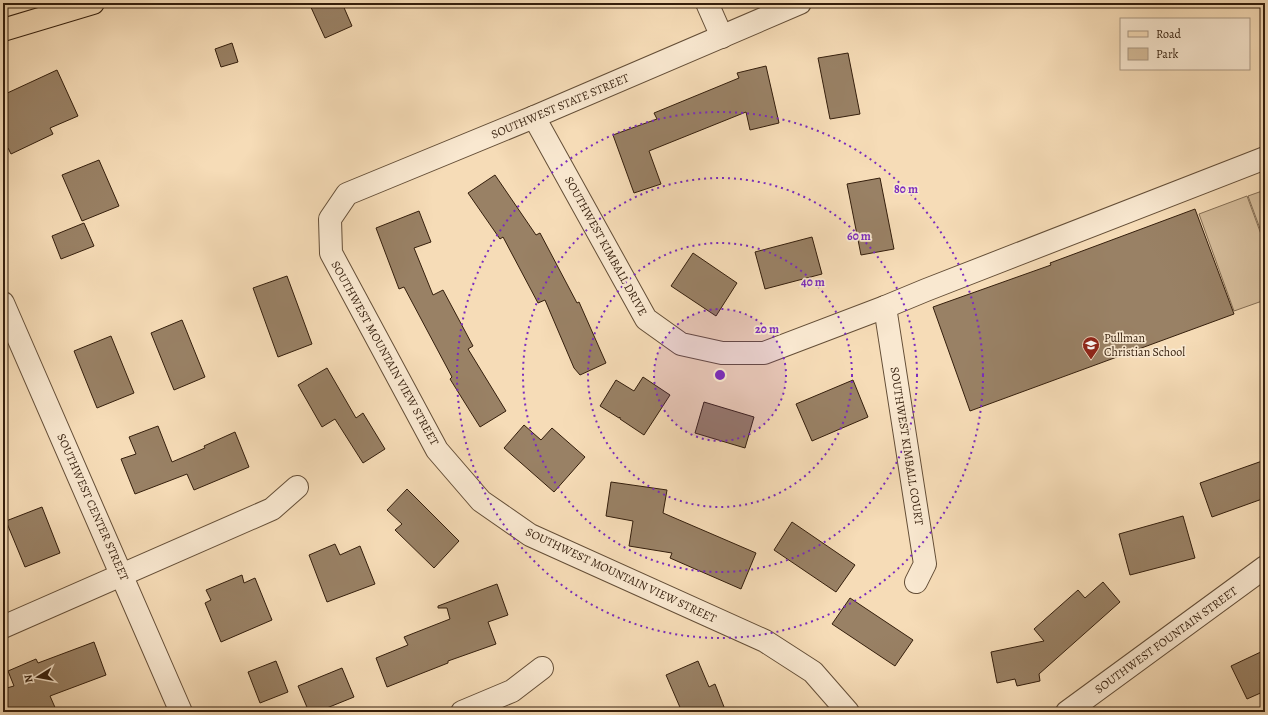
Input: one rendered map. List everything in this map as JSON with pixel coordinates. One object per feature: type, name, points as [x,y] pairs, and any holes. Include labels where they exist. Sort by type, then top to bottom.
[{"type":"main road","points":[[3,30],[93,3]]},
{"type":"street","points":[[707,3],[722,37]]},
{"type":"street","name":"SOUTHWEST STATE STREET","points":[[330,219],[347,194],[534,117],[800,3]]},
{"type":"street","name":"SOUTHWEST KIMBALL DRIVE","points":[[534,117],[646,319],[681,344],[722,353],[764,353],[1265,158]]},
{"type":"street","name":"SOUTHWEST MOUNTAIN VIEW STREET","points":[[330,219],[331,253],[437,450],[480,501],[530,535],[765,641],[813,672],[848,712]]},
{"type":"street","name":"SOUTHWEST CENTER STREET","points":[[3,303],[10,338],[123,575],[181,712]]},
{"type":"street","name":"SOUTHWEST KIMBALL COURT","points":[[885,307],[925,564],[916,582]]},
{"type":"street","points":[[3,627],[272,510],[297,487]]},
{"type":"street","name":"SOUTHWEST FOUNTAIN STREET","points":[[1067,712],[1265,568]]},
{"type":"street","points":[[462,712],[512,691],[542,668]]},
{"type":"green space","points":[[1265,190],[1265,242],[1248,196]]},
{"type":"green space","points":[[1247,196],[1265,245],[1265,300],[1234,311],[1199,214]]},
{"type":"building","points":[[309,3],[342,3],[352,26],[325,38]]},
{"type":"building","points":[[232,43],[238,62],[221,67],[215,49]]},
{"type":"building","points":[[848,53],[860,114],[830,119],[818,58]]},
{"type":"building","points":[[766,66],[779,123],[750,130],[746,112],[649,151],[661,184],[634,193],[613,135],[657,119],[654,113],[739,78],[737,73]]},
{"type":"building","points":[[57,70],[78,116],[50,128],[53,134],[11,154],[8,148],[3,150],[3,95]]},
{"type":"building","points":[[99,160],[119,206],[82,221],[62,175]]},
{"type":"building","points":[[495,175],[536,235],[540,233],[577,303],[579,302],[606,363],[580,375],[574,368],[545,300],[538,303],[503,237],[500,239],[468,193]]},
{"type":"building","points":[[880,178],[894,249],[861,255],[847,184]]},
{"type":"building","points":[[1195,209],[1234,314],[970,411],[933,307],[1051,265],[1050,263]]},
{"type":"building","points":[[419,211],[431,242],[414,248],[433,295],[443,290],[473,346],[468,349],[506,411],[480,427],[450,379],[452,377],[404,287],[399,289],[376,228]]},
{"type":"building","points":[[84,223],[94,246],[61,259],[52,236]]},
{"type":"building","points":[[812,237],[822,274],[765,289],[755,252]]},
{"type":"building","points":[[693,253],[737,283],[716,316],[671,286]]},
{"type":"building","points":[[287,276],[312,344],[278,357],[253,288]]},
{"type":"building","points":[[182,320],[205,377],[174,390],[151,333]]},
{"type":"building","points":[[111,336],[134,393],[97,408],[74,351]]},
{"type":"building","points":[[327,368],[356,418],[363,413],[385,449],[363,463],[335,419],[322,427],[298,385]]},
{"type":"building","points":[[643,377],[670,395],[644,435],[620,419],[620,417],[619,418],[600,406],[616,380],[634,391]]},
{"type":"building","points":[[853,380],[868,417],[812,441],[796,404]]},
{"type":"building","points":[[704,402],[754,417],[745,448],[695,433]]},
{"type":"building","points":[[524,425],[541,440],[552,428],[585,457],[554,492],[504,448]]},
{"type":"building","points":[[158,426],[172,462],[205,448],[204,446],[235,432],[249,467],[194,490],[187,474],[135,494],[121,459],[136,454],[129,437]]},
{"type":"building","points":[[1265,460],[1265,498],[1212,517],[1200,483]]},
{"type":"building","points":[[611,482],[667,490],[663,513],[756,553],[741,589],[670,558],[672,553],[629,546],[633,521],[606,516]]},
{"type":"building","points":[[407,489],[459,541],[434,568],[395,530],[402,524],[387,510]]},
{"type":"building","points":[[42,507],[60,553],[25,567],[6,521]]},
{"type":"building","points":[[1183,516],[1195,558],[1130,575],[1119,534]]},
{"type":"building","points":[[792,522],[855,565],[836,592],[774,550]]},
{"type":"building","points":[[335,544],[340,555],[360,546],[375,584],[327,602],[309,555]]},
{"type":"building","points":[[242,575],[244,583],[255,578],[272,620],[221,642],[205,603],[211,600],[206,590]]},
{"type":"building","points":[[1103,582],[1120,602],[1039,674],[1040,681],[1017,686],[1015,679],[997,683],[991,652],[1044,641],[1034,629],[1078,590],[1085,598]]},
{"type":"building","points":[[497,584],[508,615],[488,622],[496,644],[448,661],[448,663],[387,687],[376,658],[408,645],[404,637],[450,619],[447,608],[438,608],[438,606]]},
{"type":"building","points":[[850,598],[913,640],[895,666],[832,624]]},
{"type":"building","points":[[94,642],[106,675],[50,696],[57,712],[3,712],[3,689],[14,686],[8,671],[36,659],[38,663]]},
{"type":"building","points":[[1265,650],[1265,691],[1247,699],[1231,666]]},
{"type":"building","points":[[276,661],[288,692],[260,703],[248,672]]},
{"type":"building","points":[[698,661],[709,687],[715,684],[726,712],[682,712],[666,675]]},
{"type":"building","points":[[342,668],[354,697],[317,712],[309,712],[298,686]]},
{"type":"place","name":"Pullman Christian School","points":[[1091,360]]}]
